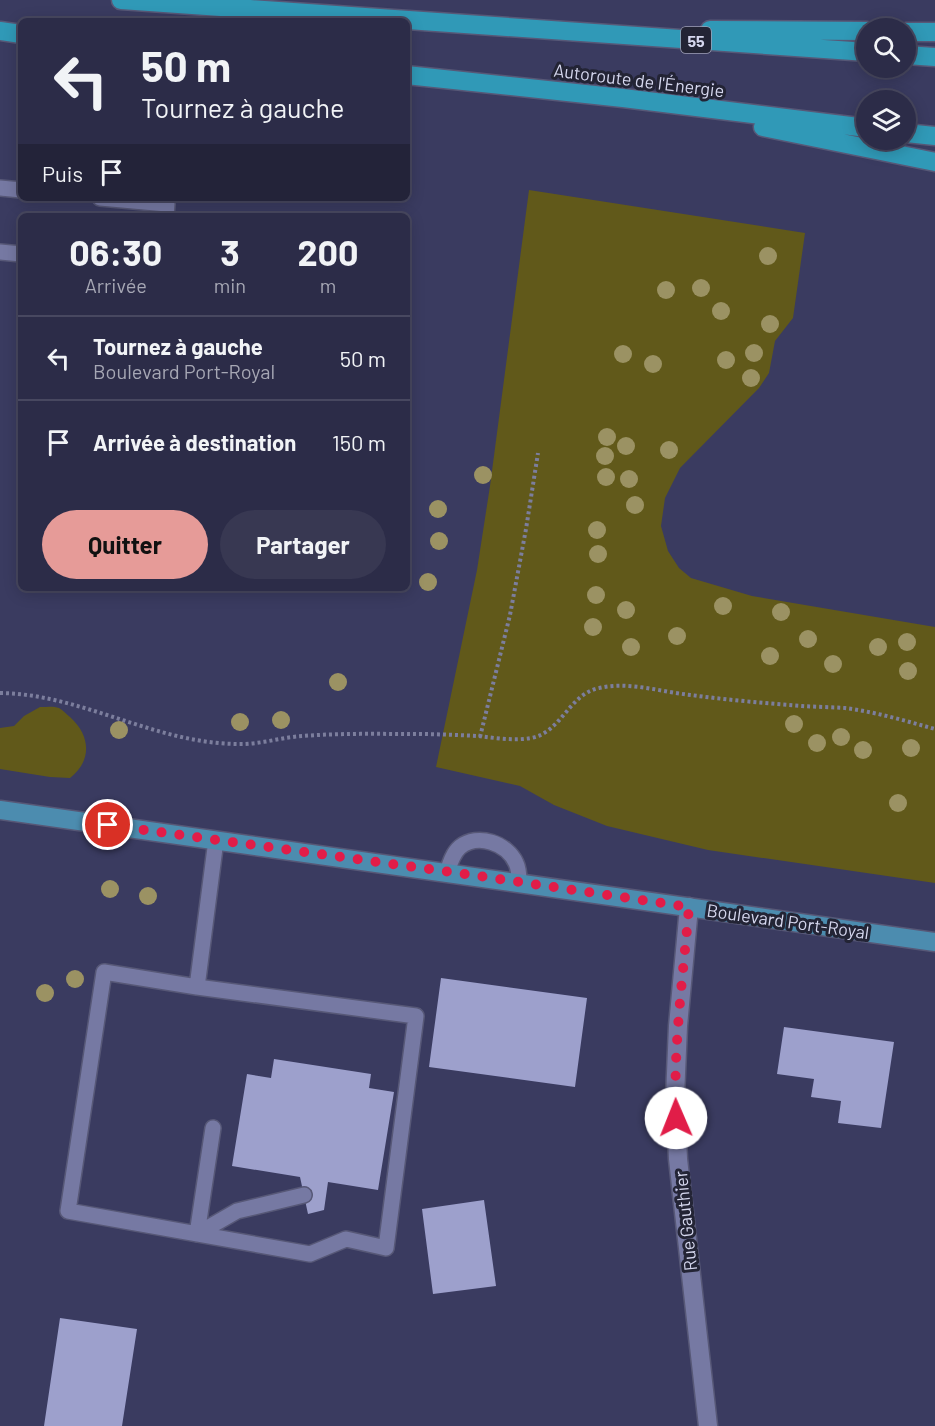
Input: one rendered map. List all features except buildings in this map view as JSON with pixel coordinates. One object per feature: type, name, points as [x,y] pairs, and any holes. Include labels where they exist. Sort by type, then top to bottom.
[{"type":"highway","name":"55","points":[[121,0],[381,18]]},
{"type":"highway","name":"55","points":[[410,20],[856,51]]},
{"type":"highway","points":[[526,28],[856,32]]},
{"type":"highway","points":[[0,32],[18,34]]},
{"type":"highway","points":[[916,32],[935,32]]},
{"type":"highway","points":[[916,56],[935,57]]},
{"type":"highway","name":"Autoroute de l'Énergie","points":[[410,75],[623,98],[856,127]]},
{"type":"highway","points":[[623,98],[935,162]]},
{"type":"highway","points":[[916,134],[935,136]]},
{"type":"main road","name":"Boulevard Port-Royal","points":[[0,810],[935,942]]},
{"type":"street","name":"Rue Gauthier","points":[[689,907],[678,1026],[675,1096],[678,1159],[708,1426]]},
{"type":"lane","points":[[0,188],[18,190]]},
{"type":"lane","points":[[134,201],[167,204],[166,213]]},
{"type":"lane","points":[[0,252],[18,254]]},
{"type":"lane","points":[[197,987],[216,840]]},
{"type":"lane","points":[[447,872],[459,848],[481,840],[492,842],[510,854],[516,861],[519,882]]},
{"type":"lane","points":[[104,972],[197,987],[417,1016],[386,1248],[346,1239],[310,1254],[197,1234],[68,1211],[104,972]]},
{"type":"lane","points":[[197,1234],[213,1128]]},
{"type":"lane","points":[[197,1234],[237,1211],[304,1195]]},
{"type":"path","points":[[480,736],[510,615],[538,453]]},
{"type":"path","points":[[0,693],[45,697],[160,732],[225,744],[244,744],[303,736],[424,734],[530,738],[542,735],[552,728],[573,702],[584,693],[596,688],[619,686],[800,706],[846,708],[935,729]]},
{"type":"shaded area","points":[[529,190],[805,233],[793,318],[775,341],[769,373],[759,388],[680,468],[665,498],[661,526],[668,551],[679,568],[691,578],[752,596],[935,627],[935,883],[708,850],[607,826],[554,805],[520,786],[436,767],[477,570]]},
{"type":"shaded area","points":[[40,707],[60,709],[77,724],[82,732],[86,748],[85,756],[82,764],[70,778],[0,769],[0,728],[14,726],[24,716]]},
{"type":"route","points":[[108,825],[689,907],[678,1026],[676,1118]]}]
